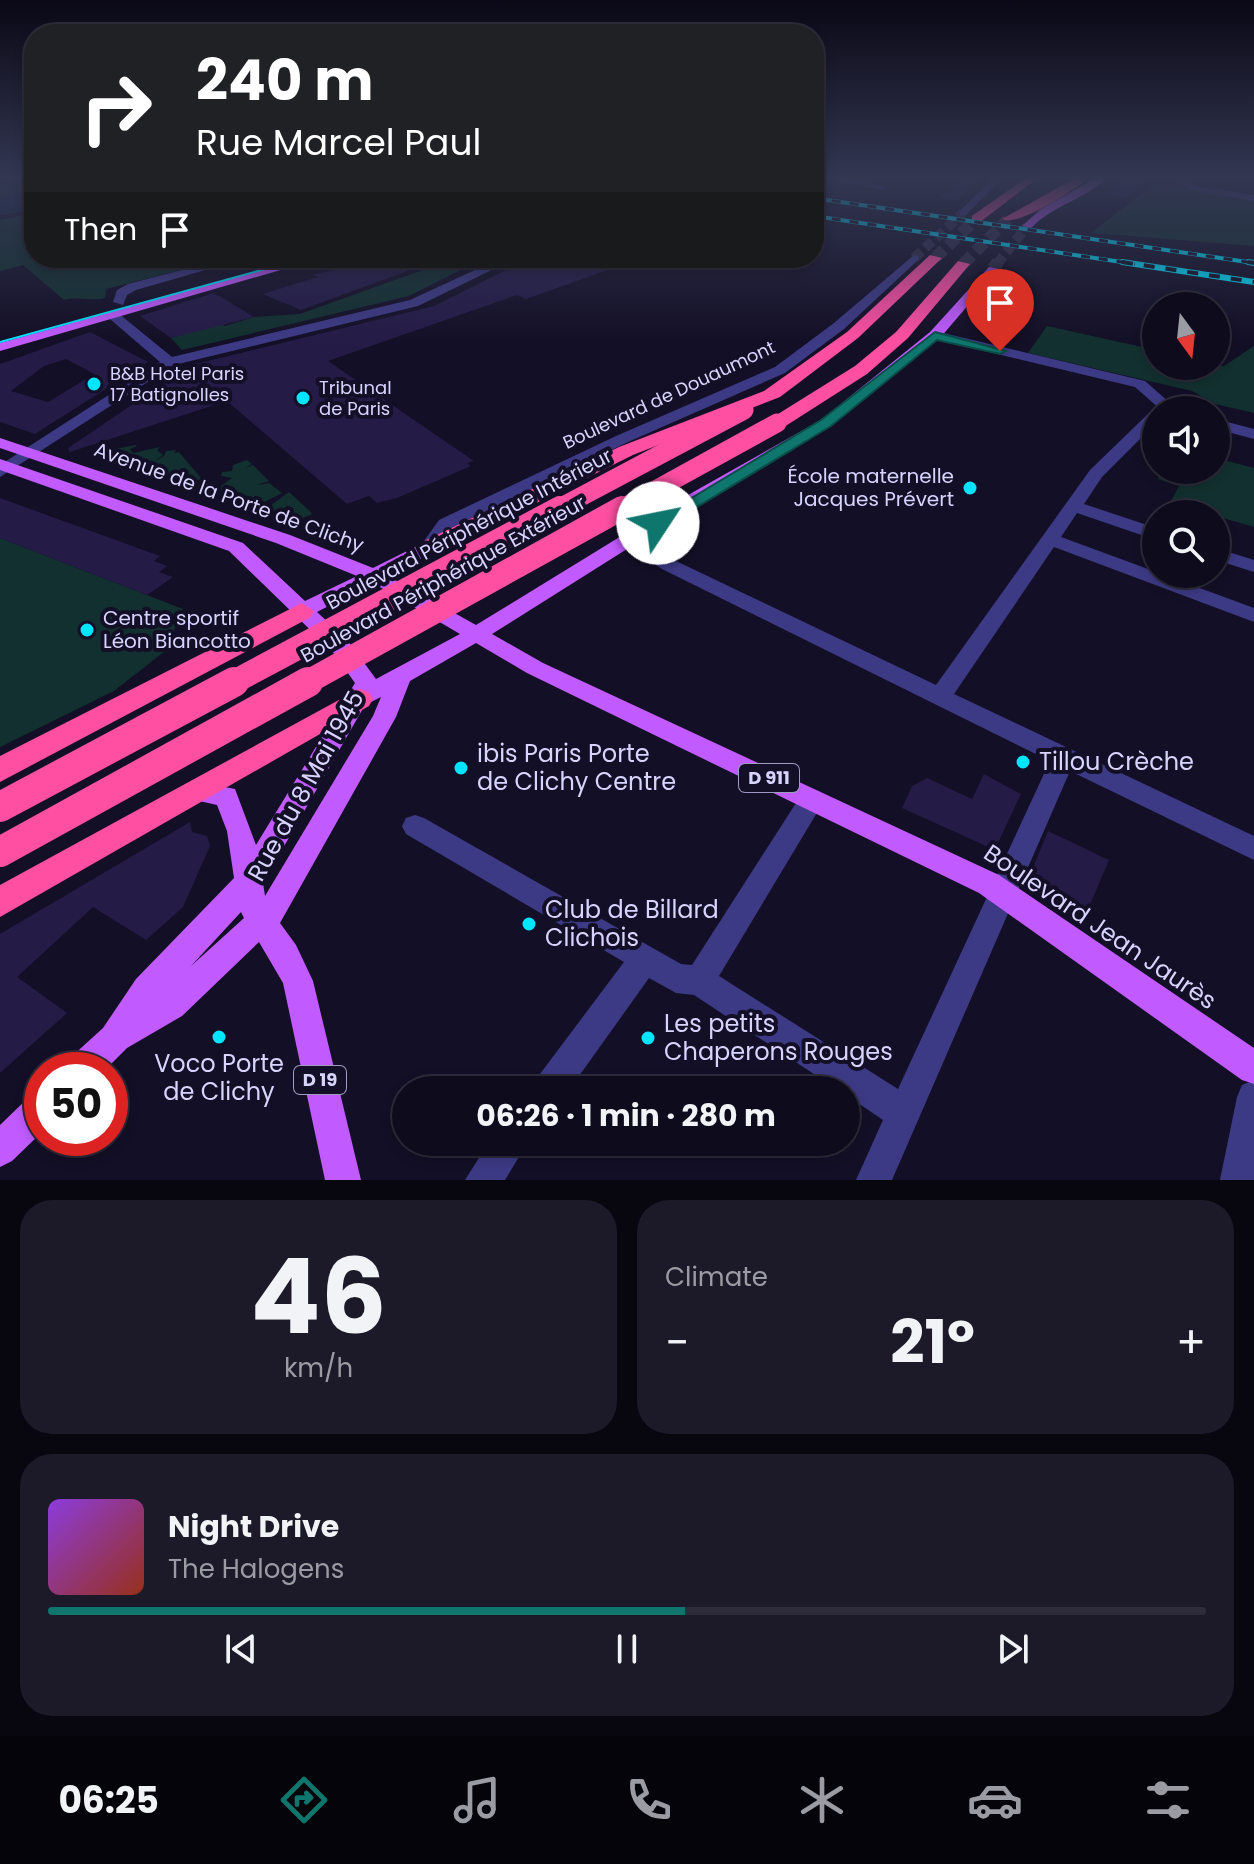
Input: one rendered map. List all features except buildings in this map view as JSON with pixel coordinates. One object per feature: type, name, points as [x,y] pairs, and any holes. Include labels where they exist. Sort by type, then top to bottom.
[{"type":"highway","name":"Boulevard Périphérique Intérieur","points":[[0,807],[774,393],[816,367],[858,334],[935,258]]},
{"type":"highway","name":"Boulevard Périphérique Extérieur","points":[[0,852],[777,423],[861,370],[902,335],[963,264]]},
{"type":"highway","points":[[428,548],[626,451],[774,393]]},
{"type":"highway","points":[[0,770],[302,611]]},
{"type":"highway","points":[[0,902],[359,699]]},
{"type":"main road","points":[[0,347],[252,268]]},
{"type":"main road","points":[[0,334],[116,309],[277,268]]},
{"type":"main road","points":[[359,699],[477,634],[632,541],[694,499],[826,423],[935,335],[993,269]]},
{"type":"main road","name":"Avenue de la Porte de Clichy","points":[[0,443],[283,539],[371,574],[477,634]]},
{"type":"main road","points":[[3,468],[236,547],[253,560],[365,676],[367,683],[359,699]]},
{"type":"main road","points":[[302,611],[428,548]]},
{"type":"main road","name":"Boulevard Jean Jaurès","points":[[477,634],[535,668],[1001,892],[1254,1068]]},
{"type":"main road","name":"Rue du 8 Mai 1945","points":[[263,923],[289,885],[384,717],[400,678]]},
{"type":"main road","name":"Rue du 8 Mai 1945","points":[[343,1180],[298,981],[285,955],[253,908],[249,881],[359,699]]},
{"type":"main road","points":[[101,1052],[114,1039],[147,990],[219,917],[249,881],[240,831],[226,796],[214,791],[195,791]]},
{"type":"main road","points":[[114,1039],[171,1005],[263,923]]},
{"type":"main road","points":[[0,1149],[24,1126]]},
{"type":"street","name":"Boulevard de Douaumont","points":[[428,548],[445,524],[622,439],[780,370],[839,326],[914,258]]},
{"type":"street","points":[[169,362],[116,309],[121,293],[132,287],[203,268]]},
{"type":"street","points":[[3,468],[169,362],[414,303],[489,268]]},
{"type":"street","points":[[935,335],[1140,384],[1153,396]]},
{"type":"street","points":[[940,697],[1096,474],[1142,428]]},
{"type":"street","points":[[1230,428],[1254,434]]},
{"type":"street","points":[[1073,506],[1142,529]]},
{"type":"street","points":[[1049,539],[1254,615]]},
{"type":"street","points":[[632,541],[669,565],[1254,849]]},
{"type":"street","points":[[1230,558],[1254,566]]},
{"type":"street","points":[[874,1180],[1064,757]]},
{"type":"street","points":[[699,981],[812,799]]},
{"type":"street","points":[[415,826],[676,978],[699,981],[904,1113]]},
{"type":"street","points":[[559,1076],[645,958]]},
{"type":"street","points":[[1238,1180],[1254,1097]]},
{"type":"street","points":[[483,1180],[501,1156]]},
{"type":"green space","points":[[0,232],[24,232],[24,266],[0,271]]},
{"type":"green space","points":[[1254,232],[1254,246],[1091,233]]},
{"type":"green space","points":[[27,268],[188,268],[106,289],[105,298],[64,300]]},
{"type":"green space","points":[[428,268],[464,268],[409,296],[182,350],[171,338],[221,323],[225,326],[254,317],[300,314]]},
{"type":"green space","points":[[1047,326],[1142,347],[1142,379],[1028,353]]},
{"type":"green space","points":[[1254,346],[1254,413],[1230,407],[1230,396],[1201,396],[1145,380],[1230,380],[1230,362]]},
{"type":"green space","points":[[136,445],[130,449],[133,453],[160,447],[157,450],[163,455],[155,461],[164,456],[166,451],[176,450],[174,453],[179,452],[201,478],[191,485],[182,484],[185,481],[180,477],[163,477],[168,474],[159,476],[153,473],[161,468],[139,469],[117,463],[117,458],[104,458],[102,452],[93,453]]},
{"type":"green space","points":[[247,460],[252,464],[244,469],[253,465],[269,481],[257,485],[269,483],[282,493],[255,507],[251,506],[252,502],[244,504],[243,500],[232,501],[218,494],[223,491],[211,493],[232,478],[221,476],[222,472],[232,471],[233,465]]},
{"type":"green space","points":[[1230,462],[1254,468],[1254,527],[1230,520],[1230,500],[1172,500],[1179,486],[1173,484],[1230,484]]},
{"type":"green space","points":[[289,492],[311,515],[296,520],[267,508]]},
{"type":"green space","name":"Centre sportif Léon Biancotto","points":[[0,538],[183,609],[165,651],[114,691],[0,747]]},
{"type":"tunnel","points":[[914,258],[942,232]]},
{"type":"tunnel","points":[[935,258],[962,232]]},
{"type":"tunnel","points":[[963,264],[995,232]]},
{"type":"tunnel","points":[[997,264],[1022,232]]},
{"type":"tunnel","points":[[993,269],[998,262]]},
{"type":"tram line","points":[[0,342],[269,268]]},
{"type":"railway","points":[[921,232],[1135,264]]},
{"type":"railway","points":[[1045,232],[1254,263],[1248,262]]},
{"type":"railway","points":[[1122,262],[1254,282]]},
{"type":"place","name":"B&B Hotel Paris 17 Batignolles","points":[[94,384]]},
{"type":"place","name":"Tribunal de Paris","points":[[303,398]]},
{"type":"place","name":"École maternelle Jacques Prévert","points":[[970,488]]},
{"type":"place","name":"Centre sportif Léon Biancotto","points":[[87,630]]},
{"type":"place","name":"Tillou Crèche","points":[[1023,762]]},
{"type":"place","name":"ibis Paris Porte de Clichy Centre","points":[[461,768]]},
{"type":"place","name":"Club de Billard Clichois","points":[[529,924]]},
{"type":"place","name":"Voco Porte de Clichy","points":[[219,1037]]},
{"type":"place","name":"Les petits Chaperons Rouges","points":[[648,1038]]},
{"type":"route","points":[[658,523],[826,423],[892,373],[935,335],[1000,351]]}]
